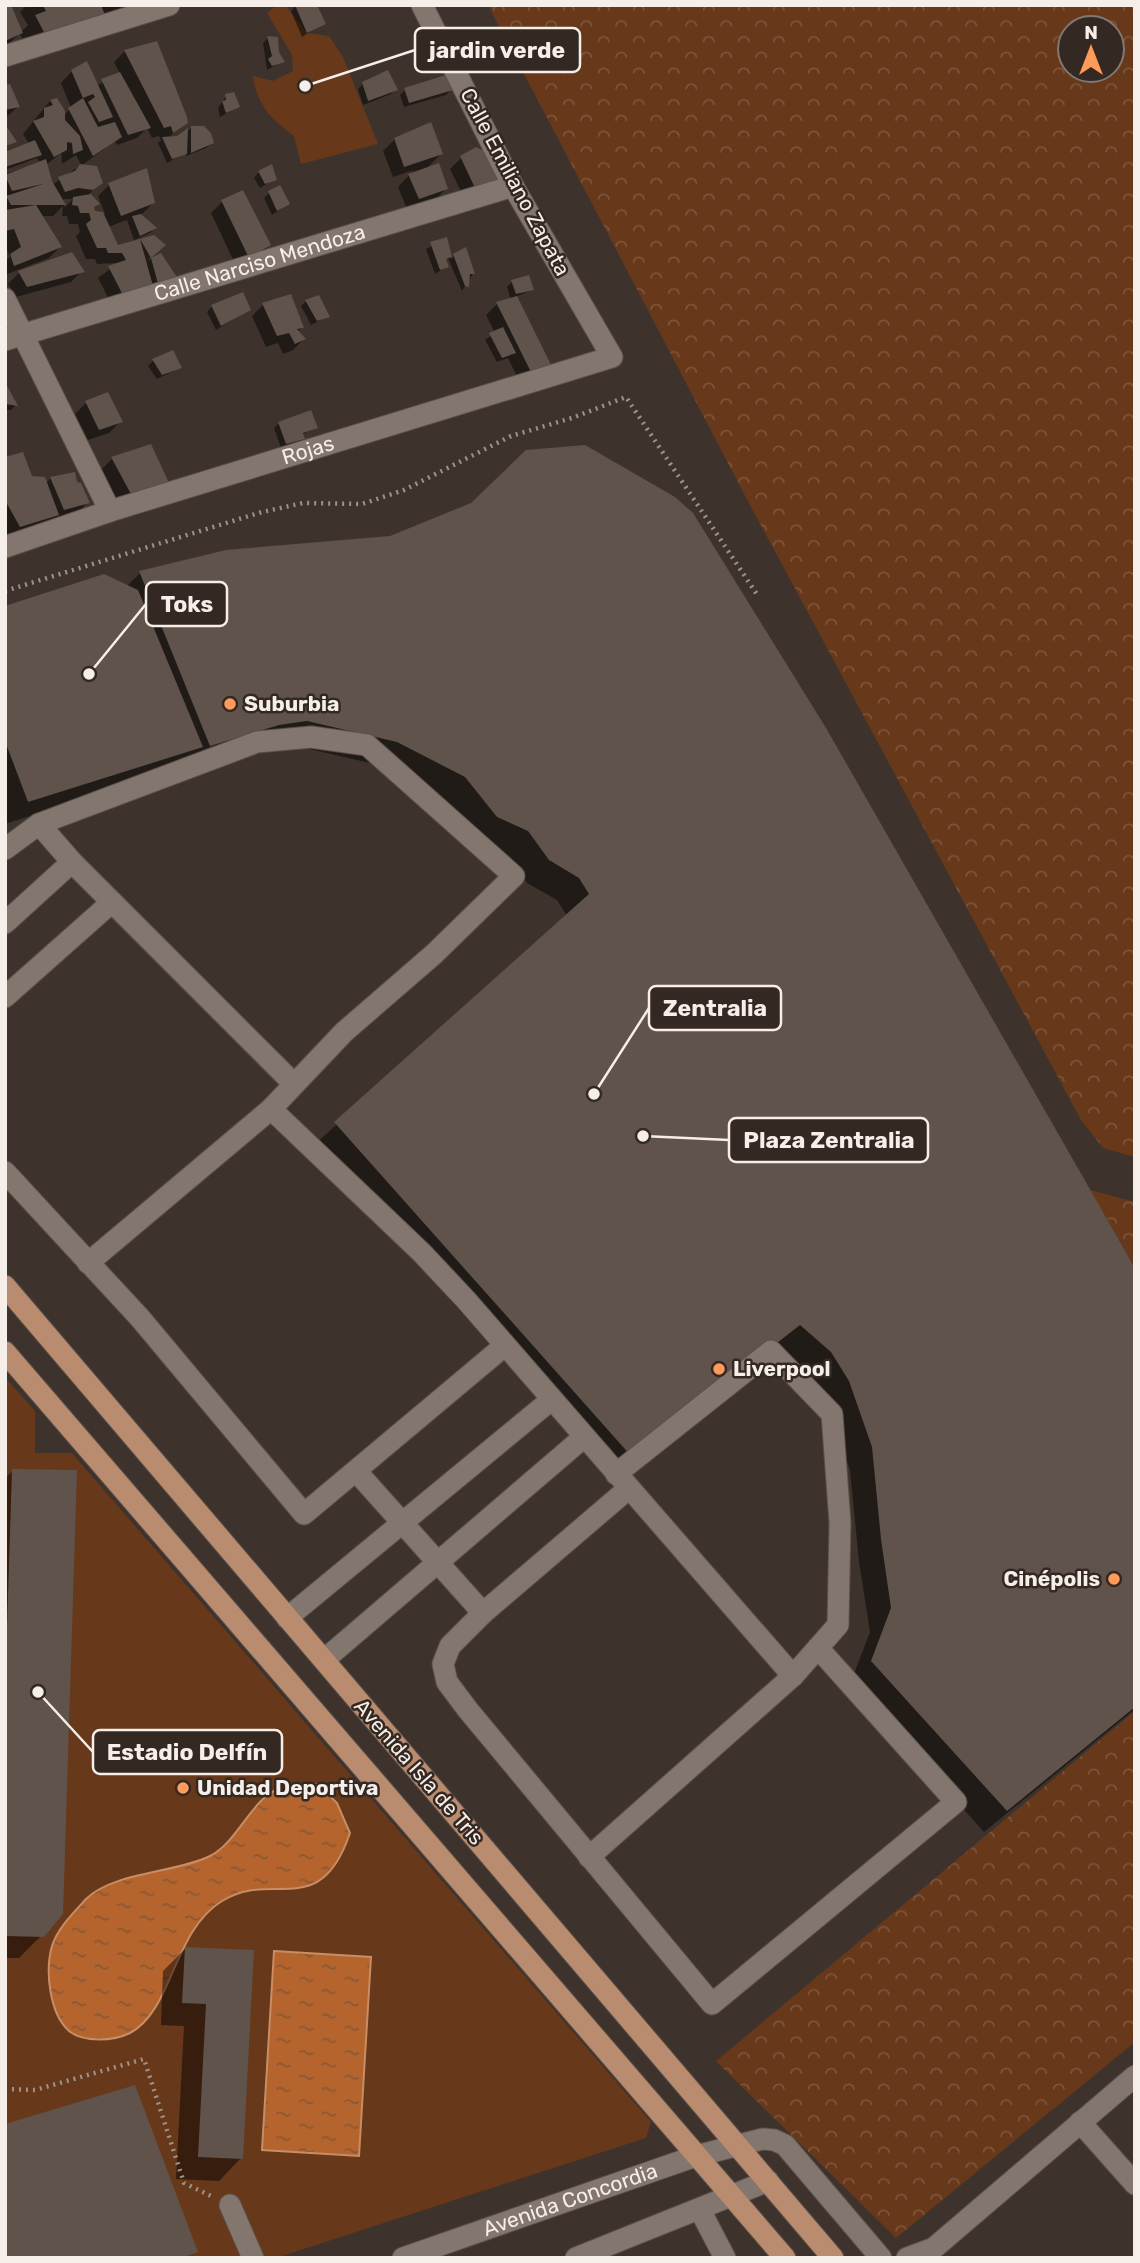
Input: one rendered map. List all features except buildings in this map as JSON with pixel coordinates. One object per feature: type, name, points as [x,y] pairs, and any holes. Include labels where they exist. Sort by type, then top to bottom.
[{"type":"main road","name":"Avenida Isla de Tris","points":[[5,1286],[834,2258]]},
{"type":"main road","name":"Avenida Isla de Tris","points":[[5,1352],[696,2156],[734,2195],[785,2258]]},
{"type":"street","points":[[5,56],[169,5]]},
{"type":"street","name":"Calle Emiliano Zapata","points":[[422,5],[513,186],[612,358]]},
{"type":"street","name":"Calle Narciso Mendoza","points":[[14,338],[513,186]]},
{"type":"street","points":[[5,299],[14,338],[110,511]]},
{"type":"street","name":"Rojas","points":[[5,547],[110,511],[612,358]]},
{"type":"street","points":[[5,849],[39,824],[257,742],[311,737],[367,745],[514,876],[434,954],[344,1031],[271,1109],[88,1264]]},
{"type":"street","points":[[39,824],[72,862],[293,1083]]},
{"type":"street","points":[[5,923],[72,862]]},
{"type":"street","points":[[5,997],[112,902]]},
{"type":"street","points":[[271,1109],[422,1253],[793,1676]]},
{"type":"street","points":[[5,1172],[140,1318],[304,1514],[503,1347]]},
{"type":"street","points":[[589,1857],[793,1676],[838,1625],[840,1524],[832,1414],[771,1352],[622,1482],[483,1613],[450,1646],[443,1664],[447,1682],[589,1857],[712,2004],[956,1802],[818,1648]]},
{"type":"street","points":[[287,1618],[551,1400]]},
{"type":"street","points":[[324,1660],[584,1437]]},
{"type":"street","points":[[356,1471],[483,1613]]},
{"type":"street","points":[[907,2258],[938,2253],[1080,2122],[1135,2076]]},
{"type":"street","points":[[1080,2122],[1135,2184]]},
{"type":"street","name":"Avenida Concordia","points":[[403,2258],[696,2156],[763,2139],[774,2140],[785,2146],[881,2258]]},
{"type":"street","points":[[576,2258],[768,2181]]},
{"type":"street","points":[[230,2205],[253,2258]]},
{"type":"street","points":[[700,2210],[725,2258]]},
{"type":"path","points":[[5,591],[262,512],[303,503],[362,504],[404,490],[511,436],[572,418],[626,397],[758,596]]},
{"type":"path","points":[[5,2089],[35,2090],[144,2059],[184,2183],[230,2205]]},
{"type":"green space","points":[[277,5],[285,5],[307,33],[329,36],[343,57],[378,144],[301,164],[294,136],[266,110],[258,95],[253,76],[273,81],[293,71],[292,55],[267,13]]},
{"type":"green space","points":[[488,5],[1135,5],[1135,1157],[1103,1148],[1081,1120],[750,505]]},
{"type":"green space","points":[[1090,1190],[1135,1202],[1135,1267]]},
{"type":"green space","name":"Unidad Deportiva","points":[[5,1377],[35,1411],[35,1453],[72,1453],[651,2122],[646,2138],[276,2258],[5,2258]]},
{"type":"green space","points":[[1135,1711],[1135,2042],[896,2238],[716,2061]]},
{"type":"water","points":[[286,1784],[318,1784],[337,1803],[350,1833],[338,1860],[325,1877],[310,1885],[259,1889],[222,1901],[206,1914],[193,1931],[156,2007],[144,2022],[130,2033],[116,2038],[91,2039],[69,2031],[62,2023],[53,2003],[49,1967],[54,1940],[71,1915],[86,1899],[112,1883],[210,1856],[225,1845],[264,1798]]},
{"type":"water","points":[[274,1951],[371,1957],[359,2156],[262,2150]]},
{"type":"place","name":"jardin verde","points":[[305,86]]},
{"type":"place","name":"Toks","points":[[89,674]]},
{"type":"place","name":"Suburbia","points":[[230,704]]},
{"type":"place","name":"Zentralia","points":[[594,1094]]},
{"type":"place","name":"Plaza Zentralia","points":[[643,1136]]},
{"type":"place","name":"Liverpool","points":[[719,1369]]},
{"type":"place","name":"Cinépolis","points":[[1114,1579]]},
{"type":"place","name":"Estadio Delfín","points":[[38,1692]]},
{"type":"place","name":"Unidad Deportiva","points":[[183,1788]]}]
